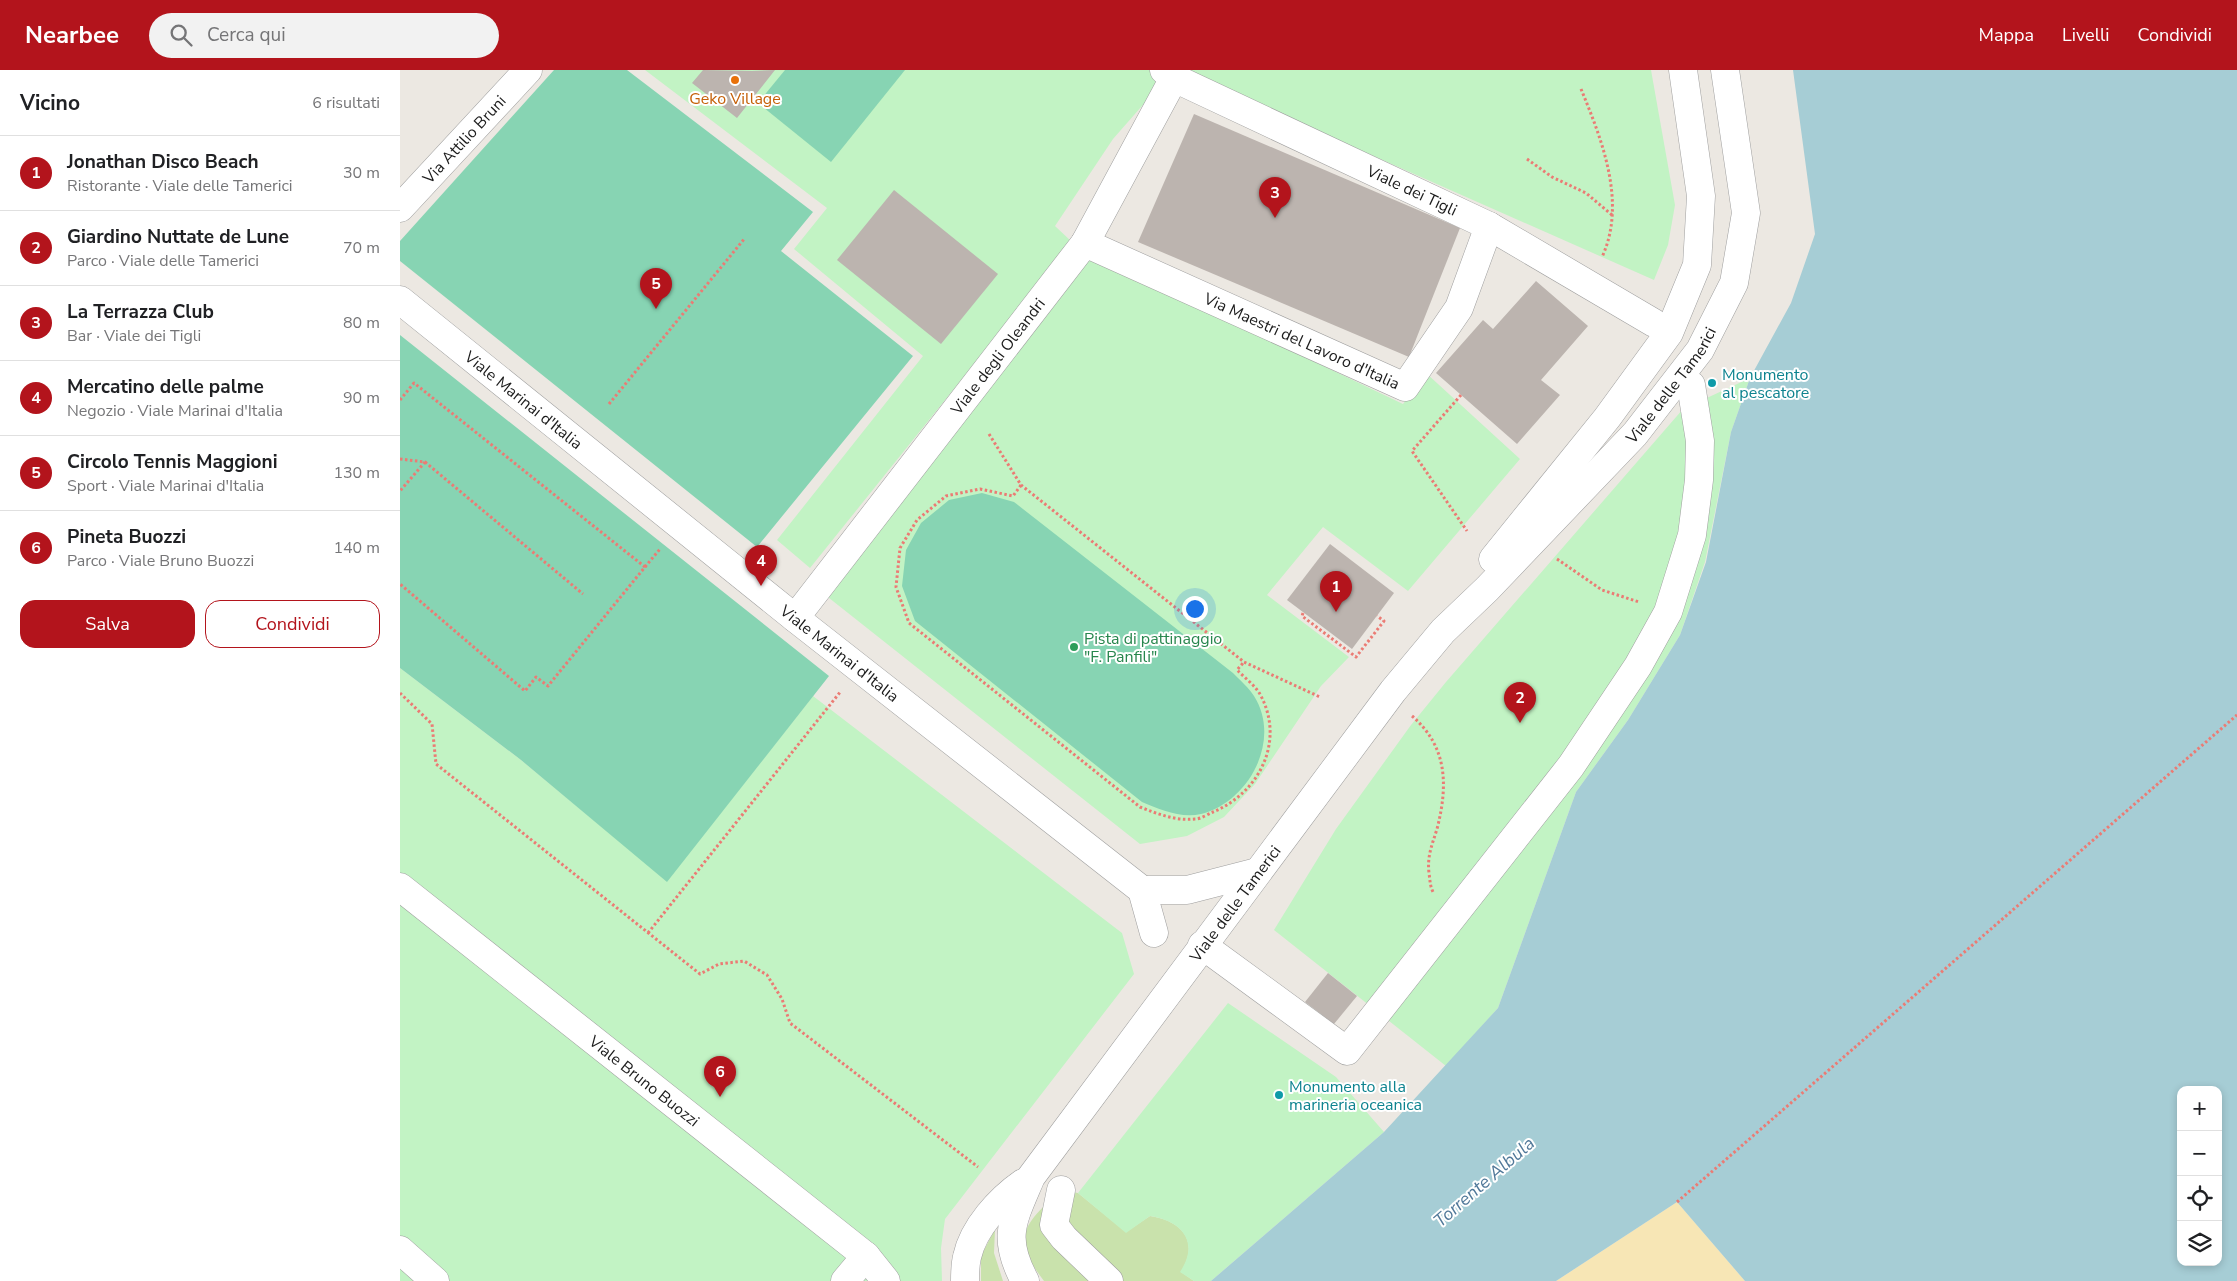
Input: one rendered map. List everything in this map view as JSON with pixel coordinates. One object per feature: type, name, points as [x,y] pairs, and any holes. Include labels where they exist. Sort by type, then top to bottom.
[{"type":"street","name":"Via Attilio Bruni","points":[[400,208],[528,70]]},
{"type":"street","name":"Viale delle Tamerici","points":[[1443,631],[1474,583],[1607,418],[1669,333],[1697,265],[1701,196],[1683,70]]},
{"type":"street","name":"Viale delle Tamerici","points":[[1025,1281],[1017,1266],[1010,1237],[1014,1217],[1030,1177],[1393,691],[1443,631],[1635,434],[1700,350],[1734,283],[1746,213],[1725,70]]},
{"type":"street","name":"Viale dei Tigli","points":[[1169,74],[1489,226],[1654,323]]},
{"type":"street","name":"Viale degli Oleandri","points":[[795,618],[1085,242],[1169,74]]},
{"type":"street","name":"Via Maestri del Lavoro d'Italia","points":[[1085,242],[1405,388],[1459,308],[1489,226]]},
{"type":"street","name":"Viale Marinai d'Italia","points":[[400,300],[795,618],[1142,890]]},
{"type":"street","points":[[1202,945],[1347,1051],[1571,766],[1638,666],[1668,612],[1692,535],[1699,480],[1700,441],[1691,385]]},
{"type":"street","points":[[1154,933],[1142,890],[1187,890],[1257,872]]},
{"type":"street","name":"Viale Bruno Buozzi","points":[[400,887],[866,1256],[886,1281]]},
{"type":"street","name":"Viale delle Tamerici","points":[[965,1281],[966,1258],[974,1237],[1006,1195],[1030,1177]]},
{"type":"street","points":[[1061,1190],[1054,1225],[1064,1238],[1109,1281]]},
{"type":"street","points":[[400,1250],[435,1281]]},
{"type":"street","points":[[845,1281],[866,1256]]},
{"type":"path","points":[[1581,89],[1603,144],[1613,215],[1608,245],[1590,285]]},
{"type":"path","points":[[1527,159],[1552,177],[1586,193],[1613,215]]},
{"type":"path","points":[[609,404],[745,238]]},
{"type":"path","points":[[400,400],[414,383],[645,568],[548,686],[536,677],[525,691],[400,584]]},
{"type":"path","points":[[1461,395],[1412,451],[1467,531]]},
{"type":"path","points":[[989,434],[1021,485],[1244,662],[1320,697]]},
{"type":"path","points":[[400,459],[425,462],[583,594]]},
{"type":"path","points":[[400,491],[425,462]]},
{"type":"path","points":[[1021,485],[1013,496],[980,488],[946,496],[917,520],[900,548],[896,587],[910,623],[1140,807],[1166,818],[1197,819],[1230,805],[1254,783],[1268,754],[1269,722],[1260,695],[1237,670],[1244,662]]},
{"type":"path","points":[[1552,556],[1602,590],[1668,612]]},
{"type":"path","points":[[1303,614],[1302,616],[1356,657],[1384,621],[1377,616]]},
{"type":"path","points":[[648,933],[859,668]]},
{"type":"path","points":[[400,692],[432,724],[436,764],[700,974],[719,964],[744,960],[767,975],[782,999],[790,1023],[978,1167]]},
{"type":"path","points":[[1410,714],[1431,738],[1444,767],[1444,798],[1428,858],[1428,868],[1430,887],[1441,903],[1456,912]]},
{"type":"path","points":[[1677,1202],[2237,715]]},
{"type":"green space","points":[[554,70],[627,70],[813,212],[781,251],[913,356],[757,547],[400,261],[400,241]]},
{"type":"green space","points":[[645,70],[1149,70],[1163,82],[1113,139],[1055,226],[1072,242],[810,568],[777,540],[923,356],[794,249],[827,208]]},
{"type":"green space","points":[[785,70],[905,70],[831,162],[758,103]]},
{"type":"green space","points":[[1179,70],[1651,70],[1675,205],[1668,245],[1654,280]]},
{"type":"green space","points":[[1091,255],[1403,404],[1426,373],[1520,459],[1408,591],[1323,527],[1267,595],[1349,657],[1321,686],[1255,784],[1224,817],[1187,836],[1140,844],[824,594]]},
{"type":"green space","points":[[400,335],[829,676],[667,882],[521,760],[400,668]]},
{"type":"green space","points":[[1750,378],[1731,432],[1705,562],[1680,635],[1628,720],[1576,792],[1498,1008],[1446,1066],[1274,930],[1336,829],[1411,725],[1446,682],[1683,409]]},
{"type":"green space","name":"Pista di pattinaggio \"F. Panfili\"","points":[[982,493],[1014,502],[1233,673],[1250,690],[1262,713],[1264,731],[1262,750],[1256,767],[1246,783],[1233,797],[1218,807],[1193,815],[1170,813],[1142,802],[915,621],[902,586],[906,550],[921,523],[949,500]]},
{"type":"green space","points":[[400,668],[521,760],[667,881],[813,696],[1122,933],[1134,974],[945,1219],[941,1248],[942,1281],[400,1281]]},
{"type":"green space","points":[[1228,1003],[1336,1077],[1384,1132],[1211,1281],[1194,1281],[1180,1272],[1186,1261],[1188,1242],[1179,1228],[1171,1223],[1150,1216],[1126,1233],[1078,1193]]},
{"type":"green space","points":[[1061,1190],[1078,1193],[1126,1232],[1150,1216],[1171,1222],[1185,1234],[1188,1242],[1189,1251],[1181,1272],[1194,1281],[1044,1281],[1033,1266],[1027,1253],[1026,1231],[1038,1212]]},
{"type":"green space","points":[[995,1229],[994,1253],[1003,1281],[981,1281],[981,1256]]},
{"type":"sand","points":[[1677,1202],[1745,1281],[1556,1281]]},
{"type":"water","name":"Torrente Albula","points":[[1793,70],[2237,70],[2237,1281],[1745,1281],[1677,1202],[1556,1281],[1211,1281],[1384,1132],[1498,1008],[1576,792],[1628,720],[1680,635],[1706,562],[1731,432],[1750,378],[1791,303],[1815,234]]},
{"type":"building","points":[[703,70],[775,70],[737,118],[692,83]]},
{"type":"building","points":[[1194,114],[1460,228],[1409,357],[1138,242]]},
{"type":"building","points":[[894,190],[998,274],[941,344],[837,260]]},
{"type":"building","points":[[1536,281],[1588,326],[1541,380],[1560,395],[1517,444],[1436,373],[1483,320],[1493,329]]},
{"type":"building","points":[[1330,544],[1394,593],[1352,649],[1287,600]]},
{"type":"building","points":[[1328,973],[1357,996],[1334,1024],[1305,1002]]},
{"type":"place","name":"Geko Village","points":[[735,80]]},
{"type":"place","name":"La Terrazza Club","points":[[1275,218]]},
{"type":"place","name":"Circolo Tennis Maggioni","points":[[656,309]]},
{"type":"place","name":"Monumento al pescatore","points":[[1712,383]]},
{"type":"place","name":"Mercatino delle palme","points":[[761,586]]},
{"type":"place","name":"Jonathan Disco Beach","points":[[1336,612]]},
{"type":"place","name":"Pista di pattinaggio \"F. Panfili\"","points":[[1074,647]]},
{"type":"place","name":"Giardino Nuttate de Lune","points":[[1520,723]]},
{"type":"place","name":"Monumento alla marineria oceanica","points":[[1279,1095]]},
{"type":"place","name":"Pineta Buozzi","points":[[720,1097]]}]
